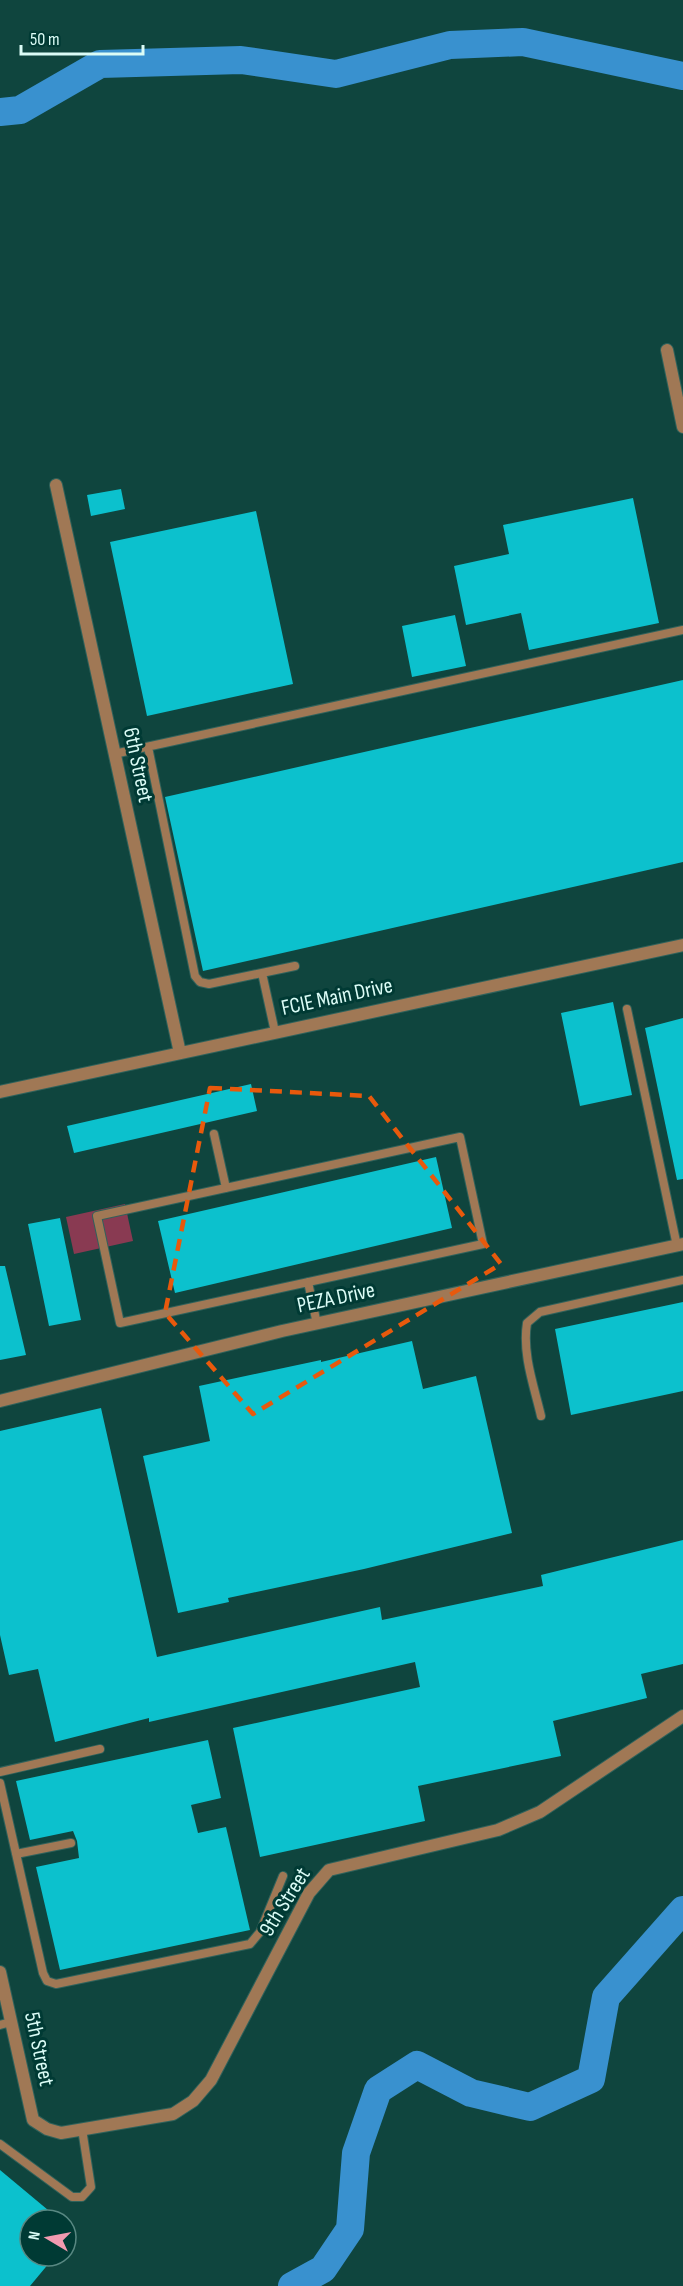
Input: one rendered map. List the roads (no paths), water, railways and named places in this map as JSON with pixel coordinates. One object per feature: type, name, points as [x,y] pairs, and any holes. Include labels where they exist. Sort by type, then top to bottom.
[{"type":"street","points":[[667,350],[683,427]]},
{"type":"street","name":"6th Street","points":[[56,485],[180,1053]]},
{"type":"street","name":"FCIE Main Drive","points":[[0,1092],[683,945]]},
{"type":"street","name":"PEZA Drive","points":[[0,1401],[317,1324],[680,1245]]},
{"type":"street","name":"9th Street","points":[[47,2129],[61,2133],[173,2114],[192,2101],[211,2080],[309,1893],[329,1870],[498,1830],[540,1812],[683,1716]]},
{"type":"street","name":"5th Street","points":[[0,1972],[6,2024],[33,2120],[47,2129]]},
{"type":"lane","points":[[114,754],[683,630]]},
{"type":"lane","points":[[148,747],[195,976],[200,982],[209,984],[295,966]]},
{"type":"lane","points":[[262,973],[275,1032]]},
{"type":"lane","points":[[627,1009],[680,1245]]},
{"type":"lane","points":[[214,1134],[226,1188]]},
{"type":"lane","points":[[460,1137],[483,1244],[308,1282],[120,1323],[97,1216],[460,1137]]},
{"type":"lane","points":[[541,1416],[524,1339],[527,1323],[540,1312],[683,1280]]},
{"type":"lane","points":[[308,1282],[317,1324]]},
{"type":"lane","points":[[0,1772],[100,1749]]},
{"type":"lane","points":[[0,1783],[43,1972],[47,1981],[56,1984],[250,1944],[260,1932],[283,1876]]},
{"type":"lane","points":[[16,1854],[71,1843]]},
{"type":"lane","points":[[0,2144],[72,2197],[82,2197],[90,2187],[82,2129]]},
{"type":"waterway","points":[[0,112],[20,110],[100,64],[241,60],[336,74],[450,45],[523,42],[683,76]]},
{"type":"waterway","points":[[292,2286],[323,2269],[350,2229],[356,2153],[378,2090],[417,2065],[471,2093],[530,2107],[591,2079],[606,1997],[683,1910]]}]
